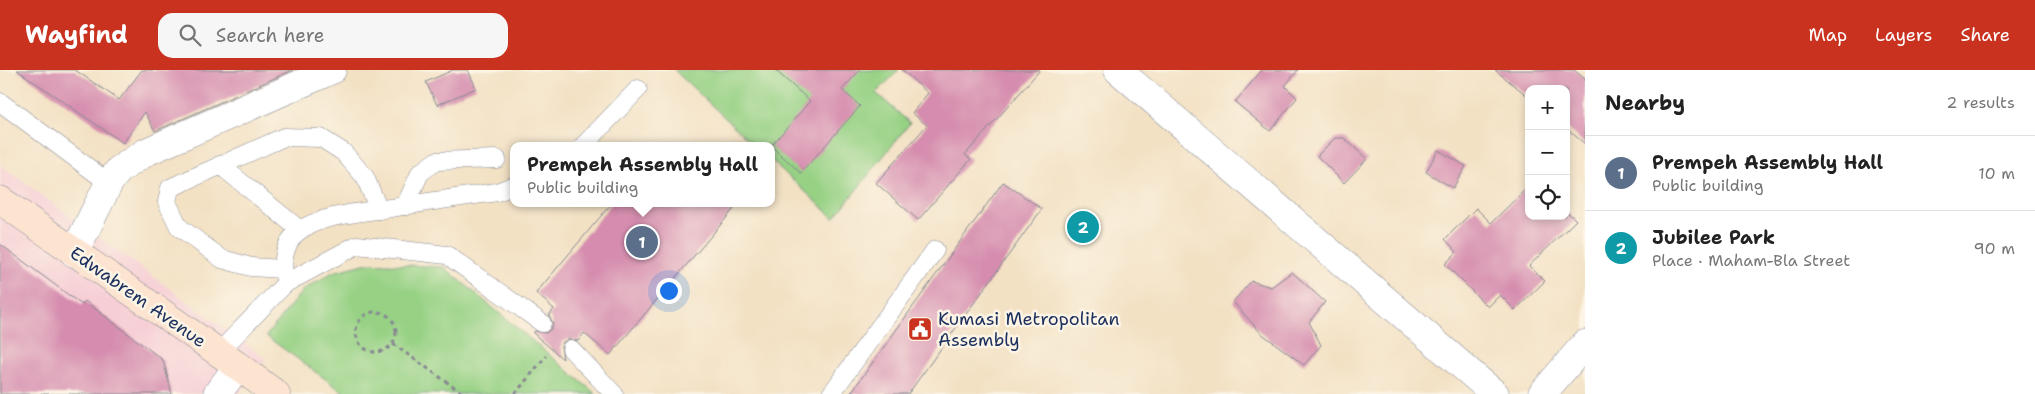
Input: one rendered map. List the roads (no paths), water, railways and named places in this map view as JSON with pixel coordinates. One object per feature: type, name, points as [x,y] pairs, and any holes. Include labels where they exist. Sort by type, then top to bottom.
[{"type":"street","points":[[74,253],[109,184],[119,170],[146,152],[332,70]]},
{"type":"street","points":[[1131,74],[1495,394]]},
{"type":"street","name":"Edwabrem Avenue","points":[[0,200],[229,359],[276,394]]},
{"type":"street","points":[[1542,394],[1585,344]]},
{"type":"street","points":[[217,394],[229,359]]},
{"type":"lane","points":[[587,142],[638,89]]},
{"type":"lane","points":[[0,102],[109,184]]},
{"type":"lane","points":[[284,276],[222,259],[179,227],[167,202],[170,188],[284,137],[321,138],[343,152],[365,177],[379,210]]},
{"type":"lane","points":[[406,206],[420,173],[436,161],[497,159]]},
{"type":"lane","points":[[220,165],[300,230]]},
{"type":"lane","points":[[284,276],[284,255],[292,238],[300,230],[335,216],[497,192],[510,187]]},
{"type":"lane","points":[[229,359],[284,276],[357,245],[447,255],[542,323]]},
{"type":"lane","points":[[831,394],[935,250]]},
{"type":"lane","points":[[571,348],[614,394]]},
{"type":"place","name":"Jubilee Park","points":[[1083,227]]},
{"type":"place","name":"Prempeh Assembly Hall","points":[[642,242]]},
{"type":"place","name":"Kumasi Metropolitan Assembly","points":[[920,329]]}]
